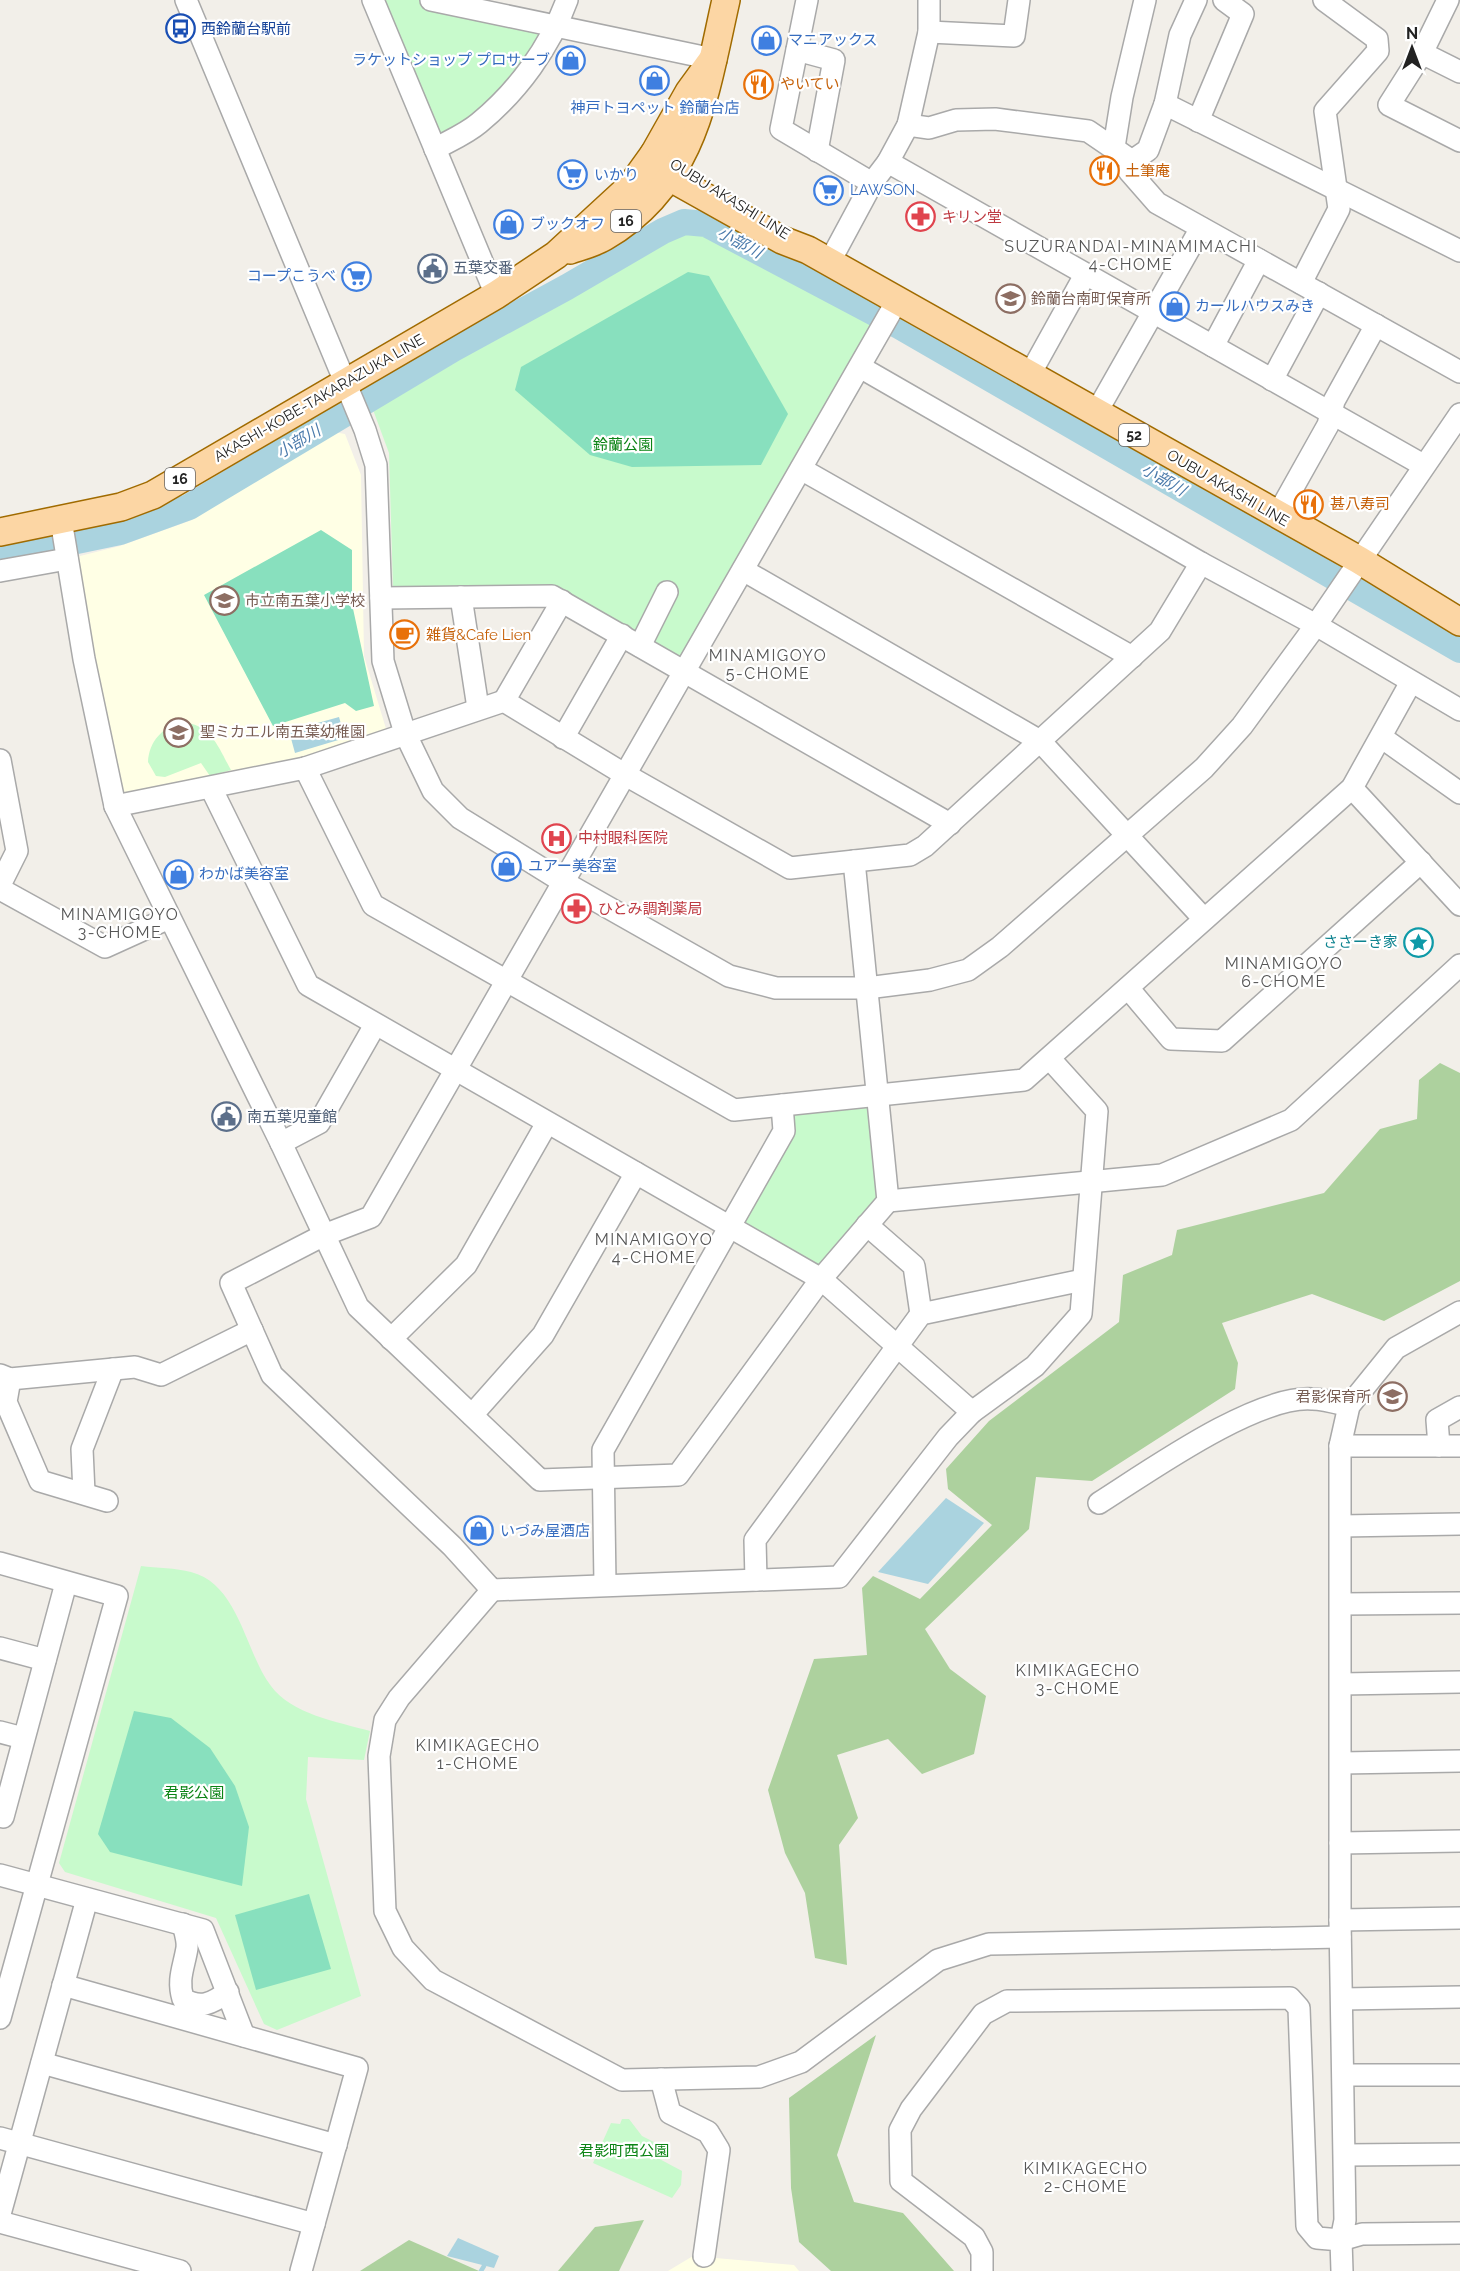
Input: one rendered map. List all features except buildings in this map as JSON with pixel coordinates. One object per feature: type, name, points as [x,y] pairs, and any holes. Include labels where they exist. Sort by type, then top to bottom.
[{"type":"main road","name":"AKASHI-KOBE-TAKARAZUKA LINE","points":[[556,255],[604,238],[643,208],[675,171],[704,102],[726,0]]},
{"type":"main road","name":"AKASHI-KOBE-TAKARAZUKA LINE","points":[[0,532],[62,525],[153,495],[347,389],[556,255],[631,186],[654,154],[689,92],[713,59]]},
{"type":"main road","name":"OUBU AKASHI LINE","points":[[654,154],[675,171],[782,240],[818,256],[894,305],[1029,376],[1277,516],[1354,568],[1460,622]]},
{"type":"street","points":[[186,0],[366,430],[376,465],[383,661],[405,733],[433,791],[460,818],[565,883],[729,976],[776,988],[867,988],[930,980],[968,970],[1000,947],[1204,768],[1242,726],[1316,625],[1423,465],[1460,414]]},
{"type":"street","points":[[373,0],[495,295]]},
{"type":"street","points":[[431,0],[713,59]]},
{"type":"street","points":[[435,149],[478,124],[514,89],[558,26],[567,0]]},
{"type":"street","points":[[807,0],[781,129],[872,183]]},
{"type":"street","points":[[818,256],[888,162],[908,125],[929,33],[929,0]]},
{"type":"street","points":[[929,33],[1014,36],[1019,0]]},
{"type":"street","points":[[1114,147],[1122,97],[1144,0]]},
{"type":"street","points":[[1196,0],[1180,35],[1165,104],[1148,150],[1132,161],[1129,171],[1157,203],[1460,372]]},
{"type":"street","points":[[1198,121],[1243,14],[1224,0]]},
{"type":"street","points":[[1272,380],[1340,209],[1325,111],[1378,51],[1377,39],[1324,0]]},
{"type":"street","points":[[1448,0],[1422,53],[1389,105],[1460,141]]},
{"type":"street","points":[[1452,0],[1460,4]]},
{"type":"street","points":[[797,50],[834,60],[817,151]]},
{"type":"street","points":[[1422,53],[1460,72]]},
{"type":"street","points":[[1165,104],[1460,251]]},
{"type":"street","points":[[908,125],[929,128],[956,120],[995,119],[1088,131],[1132,161]]},
{"type":"street","points":[[888,162],[1423,465]]},
{"type":"street","points":[[1096,413],[1201,228]]},
{"type":"street","points":[[1213,346],[1259,260]]},
{"type":"street","points":[[1029,376],[1085,275]]},
{"type":"street","points":[[492,1590],[452,1546],[272,1375],[231,1283],[324,1235],[371,1217],[458,1070],[565,883],[624,774],[686,671],[894,305]]},
{"type":"street","points":[[1277,516],[1328,425],[1334,401],[1376,325]]},
{"type":"street","points":[[860,367],[1201,563],[1316,625],[1460,710]]},
{"type":"street","points":[[801,469],[1132,657]]},
{"type":"street","points":[[62,525],[86,670],[115,806],[281,1143],[358,1307],[540,1480],[678,1474],[821,1279],[888,1201],[1162,1175],[1291,1120],[1460,965]]},
{"type":"street","points":[[0,571],[67,559]]},
{"type":"street","points":[[504,701],[624,774],[790,868],[910,855],[926,846],[1160,631],[1201,563]]},
{"type":"street","points":[[743,570],[1040,741],[1204,919]]},
{"type":"street","points":[[640,646],[667,592]]},
{"type":"street","points":[[381,598],[552,596],[950,824]]},
{"type":"street","points":[[461,597],[478,708]]},
{"type":"street","points":[[115,806],[305,768],[504,701],[562,601]]},
{"type":"street","points":[[563,738],[622,635]]},
{"type":"street","points":[[305,768],[373,905],[508,979],[734,1110],[1024,1080],[1352,788],[1411,682]]},
{"type":"street","points":[[1381,737],[1460,793]]},
{"type":"street","points":[[0,760],[17,851],[0,885]]},
{"type":"street","points":[[211,788],[308,985],[821,1279],[972,1412]]},
{"type":"street","points":[[1352,788],[1460,905]]},
{"type":"street","points":[[854,861],[888,1201]]},
{"type":"street","points":[[1128,988],[1171,1039],[1222,1041],[1421,862]]},
{"type":"street","points":[[0,889],[105,947],[169,918]]},
{"type":"street","points":[[281,1143],[319,1123],[375,1025]]},
{"type":"street","points":[[1050,1059],[1097,1111],[1081,1314],[1035,1366],[972,1412],[948,1437],[839,1577],[492,1590],[399,1698],[386,1720],[379,1756],[386,1911],[403,1948],[433,1980],[622,2080],[759,2077],[801,2062],[938,1960],[989,1944],[1340,1928],[1460,1918]]},
{"type":"street","points":[[605,1584],[603,1450],[784,1131],[782,1105]]},
{"type":"street","points":[[391,1339],[466,1265],[547,1123]]},
{"type":"street","points":[[472,1415],[543,1335],[636,1173]]},
{"type":"street","points":[[867,1225],[914,1266],[921,1314]]},
{"type":"street","points":[[756,1580],[755,1540],[921,1314],[1083,1280]]},
{"type":"street","points":[[1341,2271],[1341,2240],[1346,2220],[1340,1928],[1342,1604],[1340,1446],[1349,1406],[1396,1348],[1460,1312]]},
{"type":"street","points":[[107,1501],[40,1481],[6,1402],[5,1377],[135,1367],[161,1375],[252,1330]]},
{"type":"street","points":[[84,1493],[82,1449],[113,1369]]},
{"type":"street","points":[[1099,1503],[1174,1455],[1261,1408],[1311,1398],[1349,1406]]},
{"type":"street","points":[[1340,1446],[1450,1446],[1437,1420],[1460,1407]]},
{"type":"street","points":[[1341,1526],[1460,1524]]},
{"type":"street","points":[[0,1563],[117,1596],[0,2018]]},
{"type":"street","points":[[0,1816],[3,1817],[66,1583]]},
{"type":"street","points":[[1342,1604],[1460,1603]]},
{"type":"street","points":[[0,1648],[45,1660]]},
{"type":"street","points":[[1341,1684],[1460,1682]]},
{"type":"street","points":[[0,1732],[23,1738]]},
{"type":"street","points":[[1341,1763],[1460,1761]]},
{"type":"street","points":[[1340,1843],[1460,1841]]},
{"type":"street","points":[[0,1875],[203,1930],[244,2036]]},
{"type":"street","points":[[0,2214],[9,2141],[42,2063],[87,1899]]},
{"type":"street","points":[[183,1924],[188,1946],[180,1970],[179,1988],[183,1999],[195,2006],[210,2005],[228,1992]]},
{"type":"street","points":[[63,1985],[357,2068],[301,2271]]},
{"type":"street","points":[[982,2271],[982,2252],[974,2237],[901,2181],[900,2130],[911,2109],[983,2014],[1007,2001],[1290,1998],[1299,2008],[1307,2226],[1317,2238],[1341,2240],[1362,2234],[1460,2233]]},
{"type":"street","points":[[1342,1999],[1460,1998]]},
{"type":"street","points":[[42,2063],[336,2145]]},
{"type":"street","points":[[1344,2075],[1460,2075]]},
{"type":"street","points":[[661,2079],[670,2113],[708,2132],[719,2150],[704,2256]]},
{"type":"street","points":[[9,2141],[314,2224]]},
{"type":"street","points":[[1345,2155],[1460,2154]]},
{"type":"street","points":[[0,2222],[180,2271]]},
{"type":"shaded area","name":"市立南五葉小学校","points":[[334,432],[345,434],[361,475],[364,656],[387,732],[301,763],[128,795],[119,788],[76,557],[120,546],[192,520]]},
{"type":"shaded area","points":[[693,2256],[794,2265],[799,2271],[668,2271]]},
{"type":"green space","points":[[373,0],[431,0],[558,26],[534,64],[435,149]]},
{"type":"green space","name":"鈴蘭公園","points":[[685,229],[706,231],[873,321],[682,660],[550,588],[393,588],[389,453],[372,407],[456,355],[575,292],[665,236]]},
{"type":"green space","points":[[688,272],[709,276],[788,414],[761,465],[632,467],[590,455],[515,390],[521,367]]},
{"type":"green space","points":[[321,530],[352,550],[352,604],[374,706],[356,711],[345,703],[273,726],[204,595]]},
{"type":"green space","points":[[182,722],[192,724],[207,732],[218,745],[231,770],[210,776],[201,763],[165,777],[156,776],[148,762],[151,748],[158,736],[168,728]]},
{"type":"green space","points":[[1440,1063],[1460,1073],[1460,1281],[1384,1321],[1312,1294],[1222,1323],[1238,1363],[1235,1389],[1092,1481],[1036,1477],[1029,1529],[925,1629],[950,1669],[986,1696],[974,1754],[922,1774],[888,1739],[837,1755],[858,1818],[839,1845],[847,1965],[815,1958],[805,1893],[785,1853],[768,1790],[814,1659],[867,1655],[862,1588],[873,1576],[920,1599],[992,1525],[948,1489],[946,1469],[989,1421],[1119,1322],[1123,1275],[1172,1255],[1177,1230],[1324,1193],[1380,1129],[1417,1119],[1419,1080]]},
{"type":"green space","points":[[862,1103],[870,1109],[878,1200],[823,1264],[813,1266],[745,1228],[745,1218],[790,1119],[799,1108]]},
{"type":"green space","name":"君影公園","points":[[141,1566],[191,1572],[207,1579],[231,1604],[262,1672],[280,1696],[290,1704],[316,1716],[370,1731],[364,1760],[308,1757],[306,1799],[361,1996],[277,2030],[264,2024],[216,1918],[65,1872],[59,1863]]},
{"type":"green space","points":[[134,1711],[171,1718],[210,1748],[235,1786],[249,1827],[242,1886],[110,1852],[98,1834]]},
{"type":"green space","points":[[309,1894],[331,1969],[256,1990],[235,1915]]},
{"type":"green space","points":[[876,2035],[837,2155],[854,2202],[903,2213],[954,2271],[831,2271],[799,2242],[791,2188],[789,2098]]},
{"type":"green space","name":"君影町西公園","points":[[622,2119],[629,2119],[642,2136],[654,2142],[652,2155],[682,2171],[681,2185],[672,2198],[593,2163],[611,2123],[620,2124]]},
{"type":"green space","points":[[644,2220],[619,2271],[558,2271],[595,2227]]},
{"type":"green space","points":[[409,2240],[479,2271],[360,2271]]},
{"type":"water","points":[[339,717],[345,738],[295,753],[289,731]]},
{"type":"water","points":[[946,1498],[984,1523],[928,1584],[878,1572]]},
{"type":"water","points":[[458,2238],[499,2256],[494,2268],[447,2256]]},
{"type":"waterway","name":"小部川","points":[[0,557],[120,532],[189,507],[453,349],[663,231],[684,222],[706,224],[899,326],[1460,650]]},
{"type":"waterway","points":[[481,2271],[484,2266]]},
{"type":"place","name":"西鈴蘭台駅前","points":[[180,29]]},
{"type":"place","name":"マニアックス","points":[[767,40]]},
{"type":"place","name":"ラケットショップ プロサーブ","points":[[571,60]]},
{"type":"place","name":"神戸トヨペット 鈴蘭台店","points":[[655,81]]},
{"type":"place","name":"やいてい","points":[[759,84]]},
{"type":"place","name":"土筆庵","points":[[1104,171]]},
{"type":"place","name":"いかり","points":[[573,175]]},
{"type":"place","name":"LAWSON","points":[[829,190]]},
{"type":"place","name":"キリン堂","points":[[921,217]]},
{"type":"place","name":"ブックオフ","points":[[509,224]]},
{"type":"place","name":"五葉交番","points":[[432,268]]},
{"type":"place","name":"コープこうべ","points":[[357,276]]},
{"type":"place","name":"鈴蘭台南町保育所","points":[[1010,299]]},
{"type":"place","name":"カールハウスみき","points":[[1174,306]]},
{"type":"place","name":"甚八寿司","points":[[1309,504]]},
{"type":"place","name":"市立南五葉小学校","points":[[224,601]]},
{"type":"place","name":"雑貨&Cafe Lien","points":[[405,635]]},
{"type":"place","name":"聖ミカエル南五葉幼稚園","points":[[179,732]]},
{"type":"place","name":"中村眼科医院","points":[[557,838]]},
{"type":"place","name":"ユアー美容室","points":[[507,866]]},
{"type":"place","name":"わかば美容室","points":[[178,874]]},
{"type":"place","name":"ひとみ調剤薬局","points":[[577,909]]},
{"type":"place","name":"ささーき家","points":[[1419,942]]},
{"type":"place","name":"南五葉児童館","points":[[226,1117]]},
{"type":"place","name":"君影保育所","points":[[1392,1397]]},
{"type":"place","name":"いづみ屋酒店","points":[[479,1531]]},
{"type":"district","name":"SUZURANDAI-MINAMIMACHI 4-CHOME","points":[[1131,255]]},
{"type":"district","name":"MINAMIGOYO 5-CHOME","points":[[768,664]]},
{"type":"district","name":"MINAMIGOYO 3-CHOME","points":[[120,923]]},
{"type":"district","name":"MINAMIGOYO 6-CHOME","points":[[1284,972]]},
{"type":"district","name":"MINAMIGOYO 4-CHOME","points":[[654,1248]]},
{"type":"district","name":"KIMIKAGECHO 3-CHOME","points":[[1078,1679]]},
{"type":"district","name":"KIMIKAGECHO 1-CHOME","points":[[478,1754]]},
{"type":"district","name":"KIMIKAGECHO 2-CHOME","points":[[1086,2177]]}]
